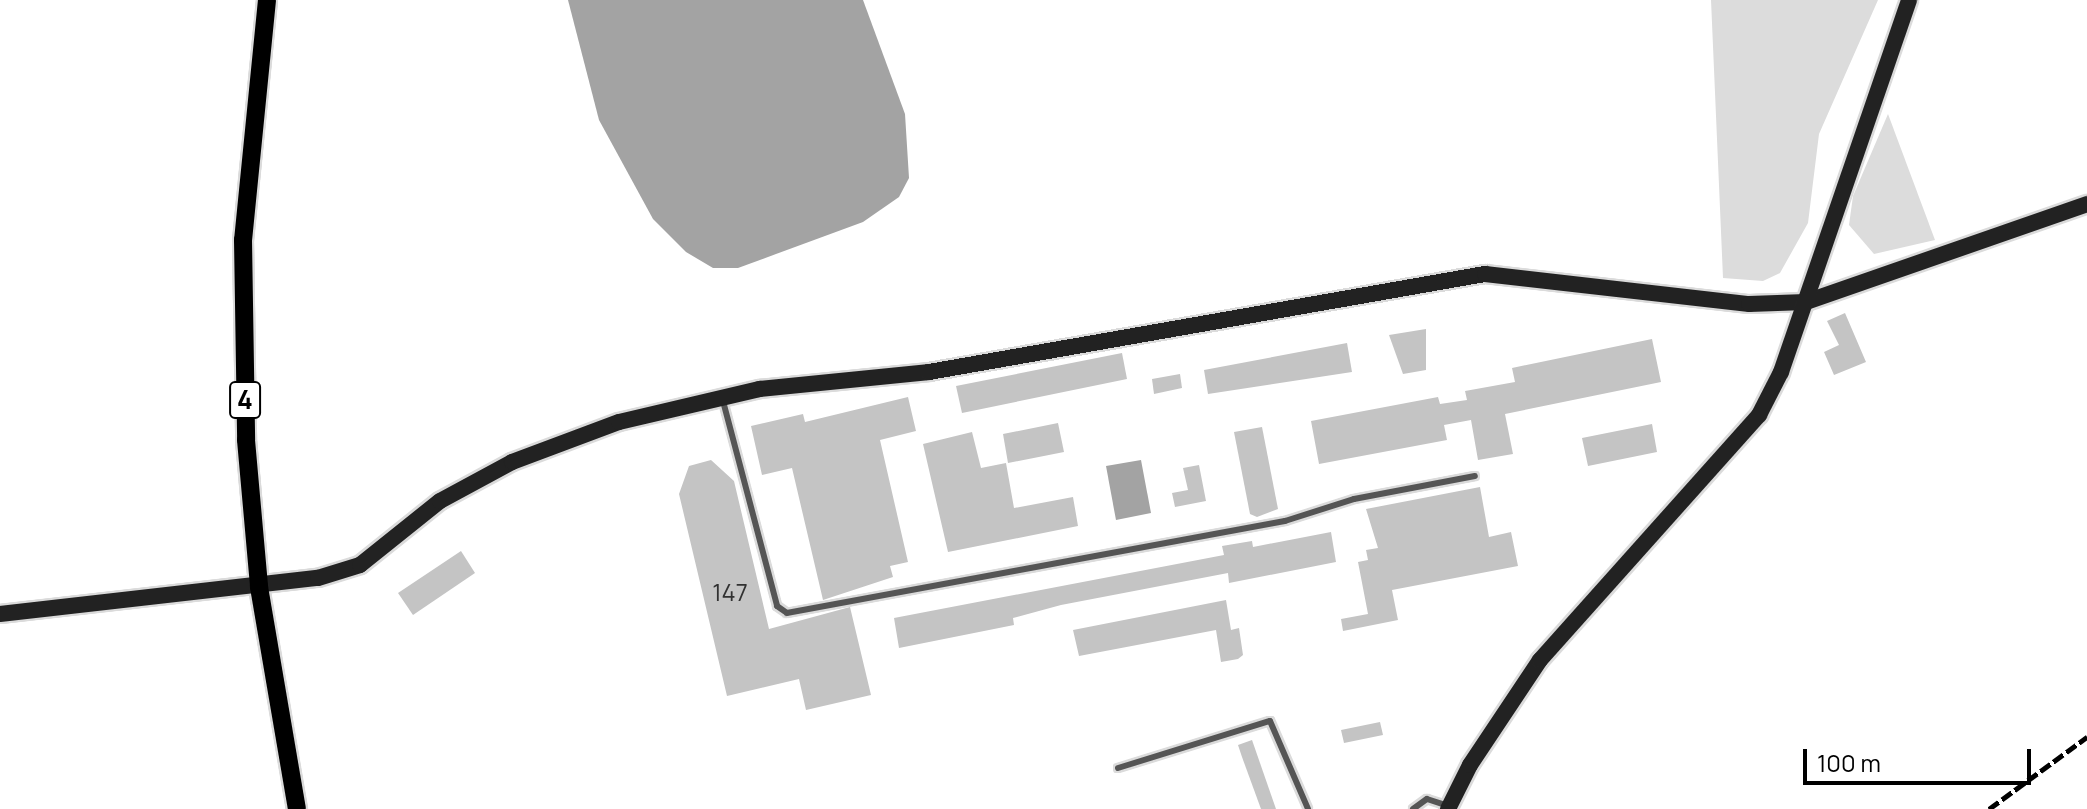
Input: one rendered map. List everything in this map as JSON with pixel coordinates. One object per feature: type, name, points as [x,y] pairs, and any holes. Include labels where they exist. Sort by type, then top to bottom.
[{"type":"main road","name":"4","points":[[267,0],[243,240],[246,440],[259,587],[297,809]]},
{"type":"street","points":[[1449,808],[1505,712],[1587,600],[1759,415],[1806,302],[1909,0]]},
{"type":"street","points":[[0,614],[288,585],[360,565],[440,501],[512,462],[619,422],[722,398],[929,372],[1485,274],[1749,304],[1806,302],[2087,204]]},
{"type":"lane","points":[[722,398],[777,606],[787,613],[1271,524],[1354,499],[1475,476]]},
{"type":"lane","points":[[1118,768],[1270,721],[1308,809]]},
{"type":"lane","points":[[1413,809],[1427,799],[1449,808]]},
{"type":"shaded area","points":[[568,0],[863,0],[905,114],[909,178],[899,197],[863,222],[738,268],[713,268],[686,252],[653,219],[599,120]]},
{"type":"shaded area","points":[[1711,0],[1878,0],[1819,134],[1808,223],[1780,273],[1763,281],[1723,278]]},
{"type":"shaded area","points":[[1888,114],[1935,240],[1874,254],[1849,225],[1853,196]]},
{"type":"shaded area","points":[[1141,460],[1151,513],[1116,520],[1106,466]]},
{"type":"building","points":[[1845,313],[1866,362],[1834,375],[1824,352],[1839,345],[1827,321]]},
{"type":"building","points":[[1426,329],[1426,370],[1403,374],[1389,335]]},
{"type":"building","points":[[1652,339],[1661,382],[1505,414],[1513,454],[1478,460],[1471,420],[1444,425],[1447,440],[1319,464],[1311,421],[1438,397],[1440,404],[1467,400],[1465,391],[1515,382],[1512,368]]},
{"type":"building","points":[[1347,343],[1352,372],[1208,394],[1204,370]]},
{"type":"building","points":[[1122,353],[1127,379],[962,413],[956,386]]},
{"type":"building","points":[[1180,374],[1182,388],[1154,394],[1152,379]]},
{"type":"building","points":[[908,397],[916,431],[880,440],[908,562],[890,566],[893,577],[823,600],[792,468],[762,475],[751,426],[803,414],[805,422]]},
{"type":"building","points":[[1058,423],[1064,452],[1008,463],[1003,434]]},
{"type":"building","points":[[1652,424],[1657,452],[1588,466],[1582,438]]},
{"type":"building","points":[[1262,427],[1278,509],[1257,517],[1250,514],[1234,432]]},
{"type":"building","points":[[972,432],[981,468],[1006,463],[1014,508],[1073,497],[1078,526],[948,552],[923,444]]},
{"type":"building","points":[[711,460],[734,481],[769,629],[850,607],[871,695],[806,710],[799,679],[727,696],[679,494],[689,466]]},
{"type":"building","points":[[1199,465],[1206,501],[1175,507],[1172,493],[1188,490],[1183,468]]},
{"type":"building","points":[[1480,487],[1489,537],[1511,532],[1518,566],[1392,590],[1398,620],[1343,631],[1341,619],[1368,614],[1358,562],[1368,560],[1366,550],[1378,548],[1366,509]]},
{"type":"building","points":[[1331,532],[1336,562],[1229,583],[1228,573],[1061,605],[1013,618],[1014,625],[899,648],[894,618],[1224,555],[1222,546],[1252,541],[1253,547]]},
{"type":"building","points":[[461,551],[475,573],[413,615],[398,593]]},
{"type":"building","points":[[1226,600],[1231,630],[1239,628],[1243,655],[1238,659],[1221,662],[1216,630],[1079,656],[1073,630]]},
{"type":"building","points":[[1380,722],[1383,735],[1344,743],[1341,730]]},
{"type":"building","points":[[1252,740],[1276,809],[1261,809],[1242,757],[1238,745]]},
{"type":"railway","points":[[1989,809],[2087,737]]}]
